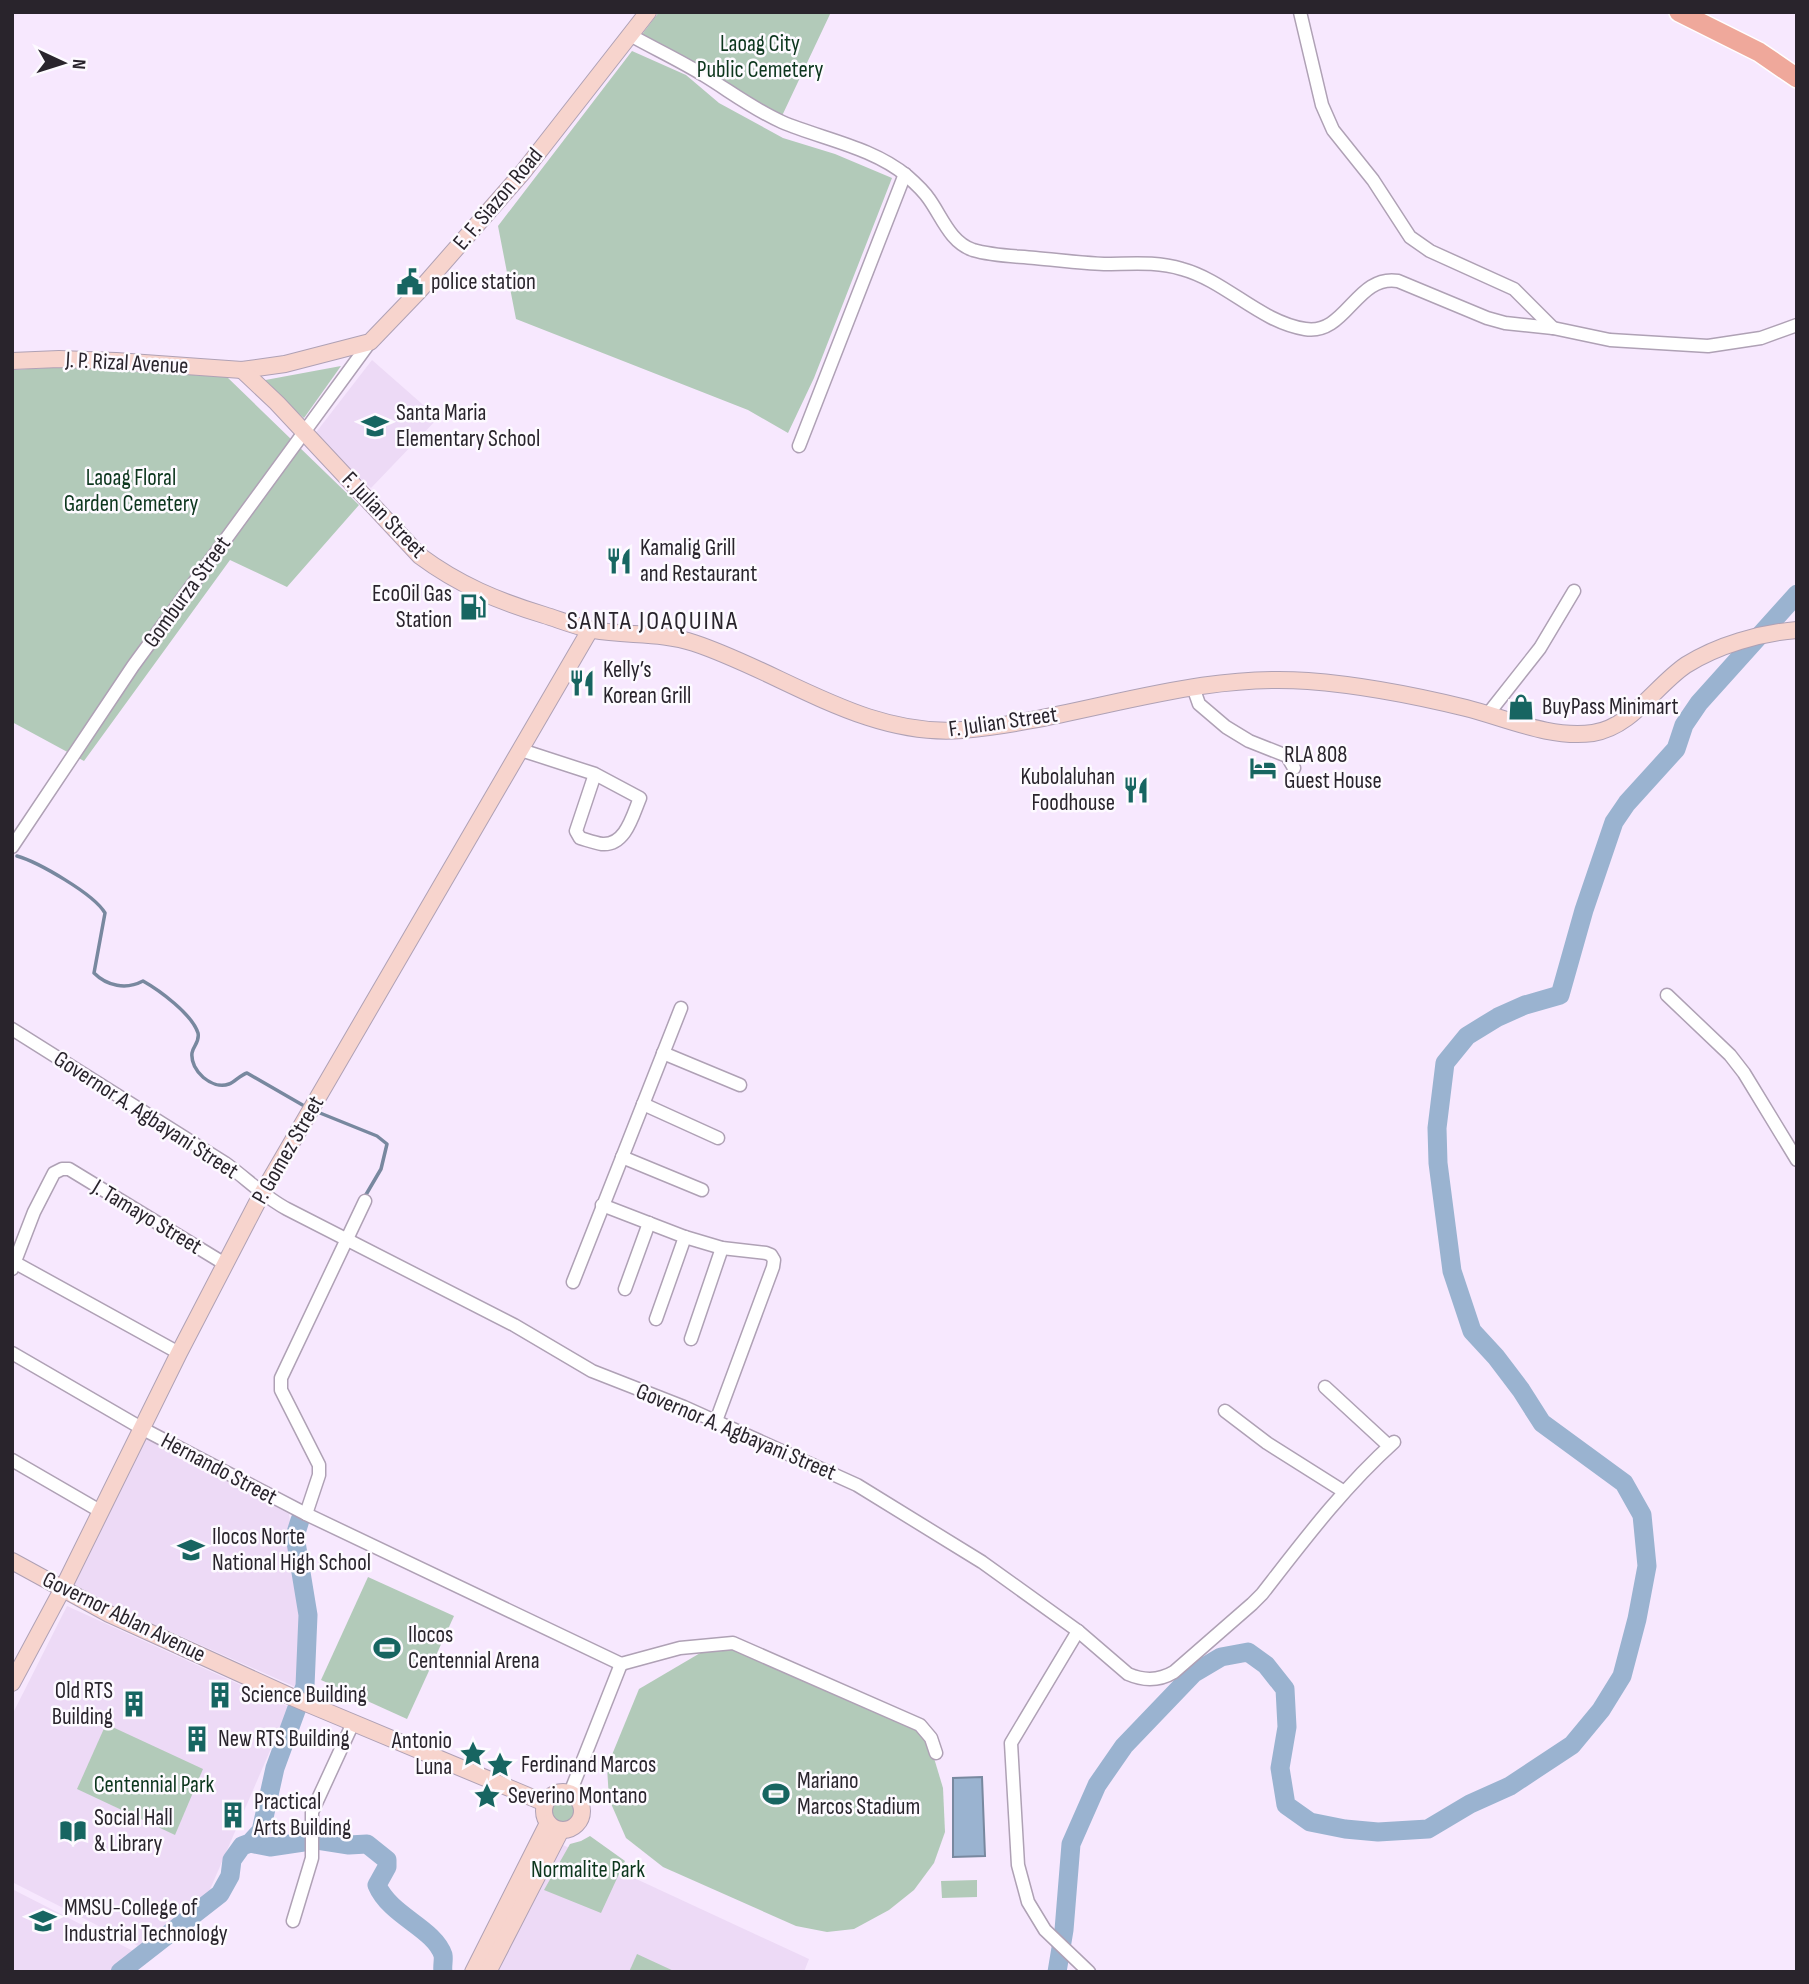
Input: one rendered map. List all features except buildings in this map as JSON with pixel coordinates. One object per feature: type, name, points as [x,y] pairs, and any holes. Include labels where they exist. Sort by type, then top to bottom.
[{"type":"main road","name":"E. F. Siazon Road","points":[[370,342],[418,292],[523,172],[648,12]]},
{"type":"main road","points":[[1679,12],[1759,52],[1797,78]]},
{"type":"main road","points":[[242,370],[285,364],[370,342]]},
{"type":"main road","name":"J. P. Rizal Avenue","points":[[12,361],[59,359],[242,370]]},
{"type":"main road","name":"F. Julian Street","points":[[242,370],[406,542],[439,570],[495,600],[590,630],[693,642],[840,706],[884,721],[923,730],[961,730],[1038,719],[1193,687],[1238,681],[1303,680],[1395,691],[1559,732],[1596,732],[1624,720],[1688,664],[1726,645],[1792,630]]},
{"type":"main road","name":"P. Gomez Street","points":[[13,1681],[63,1588],[179,1353],[262,1194],[590,630]]},
{"type":"main road","name":"Governor Ablan Avenue","points":[[12,1561],[110,1614],[299,1700],[545,1803]]},
{"type":"main road","points":[[558,1792],[570,1793],[581,1805],[581,1816],[576,1825],[554,1827],[544,1814],[545,1803],[558,1792]]},
{"type":"main road","points":[[473,1972],[554,1827]]},
{"type":"main road","points":[[488,1972],[554,1827]]},
{"type":"street","points":[[1300,12],[1322,105],[1333,130],[1373,180],[1410,237],[1430,251],[1514,289],[1553,328]]},
{"type":"street","points":[[630,35],[707,77],[738,100],[782,122],[872,156],[905,174],[923,191],[950,233],[966,247],[987,254],[1101,264],[1148,263],[1184,269],[1280,322],[1311,330],[1324,328],[1368,288],[1388,279],[1505,323],[1553,328],[1610,340],[1709,346],[1761,338],[1797,325]]},
{"type":"street","points":[[799,446],[905,174]]},
{"type":"street","name":"Gomburza Street","points":[[12,847],[132,666],[370,342]]},
{"type":"street","points":[[1488,714],[1540,649],[1574,591]]},
{"type":"street","points":[[1193,687],[1199,704],[1226,727],[1249,741],[1287,755],[1294,768]]},
{"type":"street","points":[[521,750],[595,774],[640,797],[628,828],[620,837],[605,844],[580,838],[576,831],[595,774]]},
{"type":"street","points":[[1667,995],[1730,1055],[1744,1073],[1797,1160]]},
{"type":"street","points":[[573,1282],[681,1008]]},
{"type":"street","name":"Governor A. Agbayani Street","points":[[12,1029],[225,1163],[262,1194],[346,1240],[514,1325],[593,1371],[716,1421],[857,1485],[982,1562],[1078,1631],[1128,1674],[1144,1679],[1165,1678],[1262,1594],[1343,1491],[1392,1444],[1325,1387]]},
{"type":"street","points":[[663,1053],[740,1085]]},
{"type":"street","points":[[643,1104],[718,1138]]},
{"type":"street","points":[[622,1157],[702,1190]]},
{"type":"street","name":"J. Tamayo Street","points":[[13,1264],[34,1212],[54,1173],[62,1169],[69,1169],[225,1264]]},
{"type":"street","points":[[306,1514],[319,1465],[281,1390],[281,1378],[365,1201]]},
{"type":"street","points":[[602,1205],[685,1237],[722,1248],[766,1253],[774,1260],[716,1421]]},
{"type":"street","points":[[625,1289],[649,1223]]},
{"type":"street","points":[[656,1319],[685,1237]]},
{"type":"street","points":[[691,1339],[722,1248]]},
{"type":"street","points":[[13,1264],[179,1353]]},
{"type":"street","name":"Hernando Street","points":[[12,1353],[143,1429],[306,1514],[621,1664]]},
{"type":"street","points":[[1225,1411],[1268,1443],[1343,1491]]},
{"type":"street","points":[[12,1460],[100,1511]]},
{"type":"street","points":[[1078,1631],[1011,1744],[1021,1882],[1029,1905],[1045,1930],[1084,1968]]},
{"type":"street","points":[[570,1793],[621,1664],[680,1648],[733,1643],[920,1725],[931,1738],[936,1753]]},
{"type":"street","points":[[293,1921],[312,1858],[312,1812],[353,1723]]},
{"type":"shaded area","name":"Santa Maria Elementary School","points":[[372,360],[438,418],[371,488],[314,435]]},
{"type":"shaded area","name":"Ilocos Norte National High School","points":[[143,1433],[289,1513],[305,1653],[300,1689],[72,1588]]},
{"type":"shaded area","points":[[67,1606],[289,1707],[205,1901],[138,1946],[12,1882],[12,1715]]},
{"type":"shaded area","points":[[563,1845],[809,1959],[804,1972],[495,1972]]},
{"type":"shaded area","name":"MMSU-College of Industrial Technology","points":[[12,1889],[137,1953],[112,1972],[12,1972]]},
{"type":"green space","name":"Laoag City Public Cemetery","points":[[659,12],[831,12],[781,118],[729,90],[689,59],[640,37]]},
{"type":"green space","points":[[632,51],[686,75],[719,103],[783,138],[835,154],[892,178],[814,378],[788,433],[748,410],[516,319],[498,226]]},
{"type":"green space","points":[[341,366],[304,418],[260,381]]},
{"type":"green space","name":"Laoag Floral Garden Cemetery","points":[[61,367],[227,377],[359,505],[287,587],[230,560],[84,761],[12,722],[12,370]]},
{"type":"green space","name":"Ilocos Centennial Arena","points":[[368,1577],[454,1616],[407,1719],[321,1680]]},
{"type":"green space","name":"Mariano Marcos Stadium","points":[[732,1648],[913,1726],[931,1748],[943,1788],[945,1832],[934,1863],[914,1890],[889,1910],[854,1929],[827,1932],[796,1926],[663,1867],[626,1838],[609,1799],[607,1767],[639,1689],[707,1649]]},
{"type":"green space","name":"Centennial Park","points":[[106,1724],[203,1769],[175,1835],[77,1789]]},
{"type":"green space","points":[[563,1795],[574,1800],[579,1811],[574,1822],[563,1827],[552,1822],[547,1811],[552,1800]]},
{"type":"green space","name":"Normalite Park","points":[[590,1836],[625,1861],[601,1913],[544,1890],[570,1844]]},
{"type":"green space","points":[[977,1880],[977,1897],[942,1898],[941,1881]]},
{"type":"green space","points":[[637,1954],[676,1972],[629,1972]]},
{"type":"water","points":[[982,1777],[985,1856],[953,1857],[953,1778]]},
{"type":"waterway","points":[[1057,1972],[1064,1930],[1071,1844],[1097,1785],[1124,1746],[1194,1673],[1221,1657],[1248,1652],[1266,1665],[1285,1689],[1287,1727],[1280,1768],[1286,1805],[1310,1822],[1378,1832],[1428,1829],[1470,1804],[1510,1786],[1572,1745],[1601,1710],[1622,1676],[1647,1566],[1642,1515],[1624,1483],[1542,1423],[1496,1357],[1472,1331],[1452,1271],[1438,1163],[1437,1128],[1445,1063],[1467,1036],[1498,1017],[1525,1005],[1560,995],[1584,910],[1614,822],[1627,803],[1676,749],[1684,725],[1699,703],[1797,594]]},
{"type":"waterway","points":[[17,856],[65,880],[99,905],[105,913],[94,973],[105,981],[123,986],[143,981],[166,996],[182,1011],[198,1033],[192,1060],[203,1078],[222,1085],[247,1073],[306,1107]]},
{"type":"waterway","points":[[320,1113],[377,1136],[387,1144],[381,1169],[364,1198]]},
{"type":"waterway","points":[[120,1972],[220,1894],[230,1876],[232,1860],[242,1846],[250,1843],[261,1831],[275,1768],[305,1686],[308,1615],[295,1536],[300,1520]]},
{"type":"waterway","points":[[250,1843],[270,1847],[317,1840],[349,1845],[367,1844],[387,1860],[387,1867],[377,1885],[383,1896],[431,1937],[443,1955],[443,1972]]},
{"type":"place","name":"police station","points":[[410,282]]},
{"type":"place","name":"Santa Maria Elementary School","points":[[375,426]]},
{"type":"place","name":"Kamalig Grill and Restaurant","points":[[619,561]]},
{"type":"place","name":"EcoOil Gas Station","points":[[473,607]]},
{"type":"place","name":"Kelly’s Korean Grill","points":[[582,683]]},
{"type":"place","name":"BuyPass Minimart","points":[[1521,707]]},
{"type":"place","name":"RLA 808 Guest House","points":[[1263,768]]},
{"type":"place","name":"Kubolaluhan Foodhouse","points":[[1136,790]]},
{"type":"place","name":"Ilocos Norte National High School","points":[[191,1550]]},
{"type":"place","name":"Ilocos Centennial Arena","points":[[387,1648]]},
{"type":"place","name":"Science Building","points":[[220,1695]]},
{"type":"place","name":"Old RTS Building","points":[[134,1704]]},
{"type":"place","name":"New RTS Building","points":[[197,1739]]},
{"type":"place","name":"Antonio Luna","points":[[473,1754]]},
{"type":"place","name":"Ferdinand Marcos","points":[[500,1765]]},
{"type":"place","name":"Mariano Marcos Stadium","points":[[776,1794]]},
{"type":"place","name":"Severino Montano","points":[[487,1796]]},
{"type":"place","name":"Practical Arts Building","points":[[233,1815]]},
{"type":"place","name":"Social Hall & Library","points":[[73,1831]]},
{"type":"place","name":"MMSU-College of Industrial Technology","points":[[43,1921]]},
{"type":"district","name":"SANTA JOAQUINA","points":[[653,621]]}]
